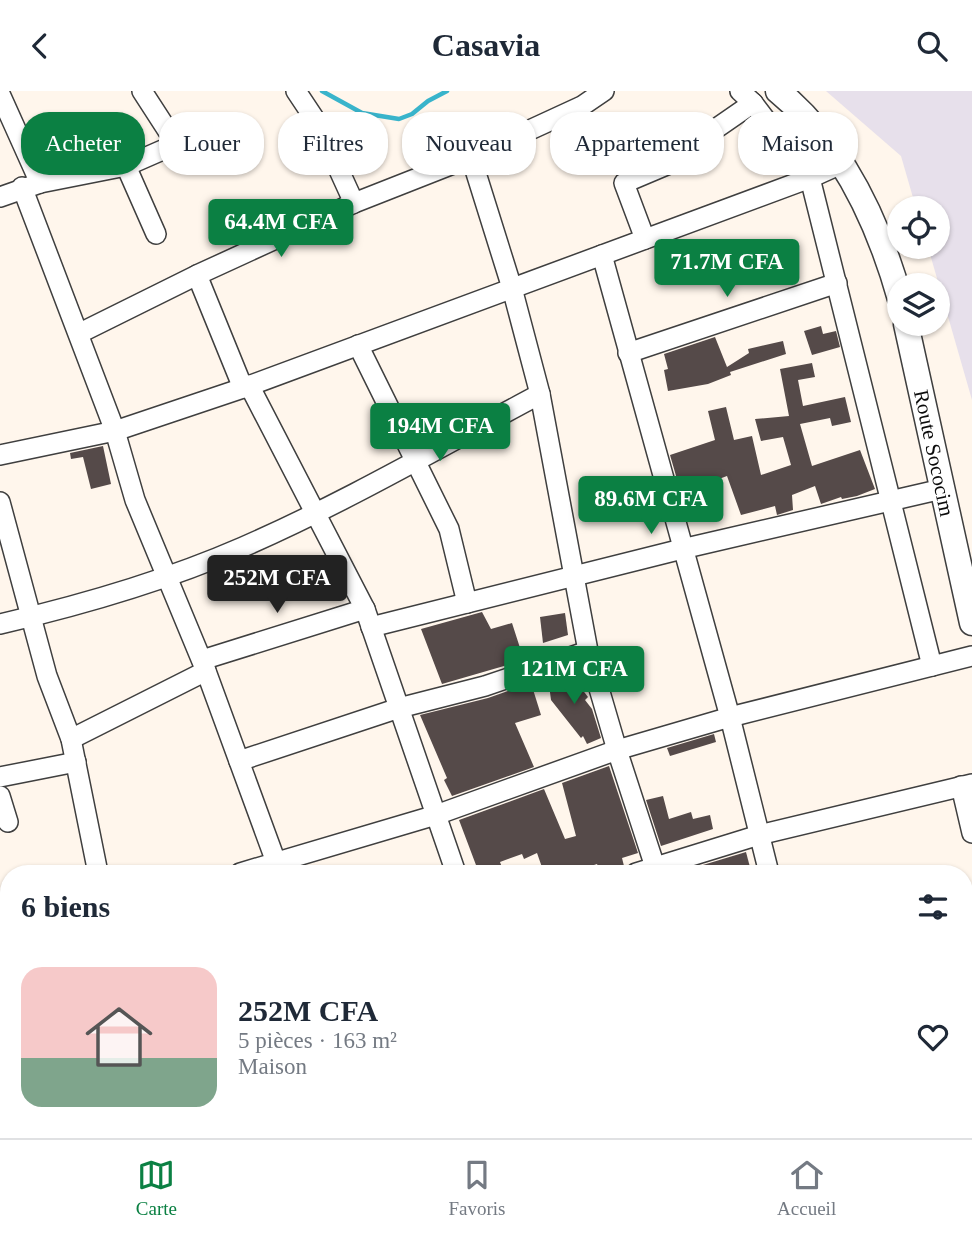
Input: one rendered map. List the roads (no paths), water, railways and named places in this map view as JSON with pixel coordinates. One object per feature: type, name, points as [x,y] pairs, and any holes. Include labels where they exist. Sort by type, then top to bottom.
[{"type":"street","points":[[142,91],[175,144],[145,157]]},
{"type":"street","points":[[296,91],[318,124],[354,203]]},
{"type":"street","points":[[536,127],[582,106],[604,91]]},
{"type":"street","points":[[778,91],[800,112]]},
{"type":"street","points":[[0,94],[115,431],[135,501],[204,665],[277,865]]},
{"type":"street","points":[[724,117],[746,97],[810,178],[932,666]]},
{"type":"street","points":[[0,197],[31,185],[81,175]]},
{"type":"street","points":[[130,175],[156,235]]},
{"type":"street","points":[[80,333],[197,275],[354,203],[425,175]]},
{"type":"street","points":[[477,175],[512,288],[540,394],[588,651],[654,865]]},
{"type":"street","points":[[643,175],[624,183],[645,239]]},
{"type":"street","points":[[0,455],[115,431],[246,387],[817,175]]},
{"type":"street","points":[[847,175],[874,223],[891,273]]},
{"type":"street","points":[[602,255],[730,717],[767,865]]},
{"type":"street","points":[[197,275],[246,387],[315,513],[368,618],[453,865]]},
{"type":"street","points":[[628,353],[837,283]]},
{"type":"street","name":"Route Sococim","points":[[909,336],[972,623]]},
{"type":"street","points":[[358,345],[449,529],[467,603]]},
{"type":"street","points":[[0,624],[166,578],[242,548],[315,513],[540,394]]},
{"type":"street","points":[[71,739],[204,665],[368,618],[467,603],[682,549],[942,489]]},
{"type":"street","points":[[0,502],[8,566],[30,617],[47,675],[71,739],[96,865]]},
{"type":"street","points":[[239,761],[399,708],[485,686],[588,651]]},
{"type":"street","points":[[287,865],[617,750],[730,717],[972,656]]},
{"type":"street","points":[[0,777],[76,762]]},
{"type":"street","points":[[671,865],[759,835],[967,785],[972,833]]},
{"type":"street","points":[[0,796],[8,823]]},
{"type":"waterway","points":[[322,91],[362,113],[399,119],[412,114],[447,91]]}]
